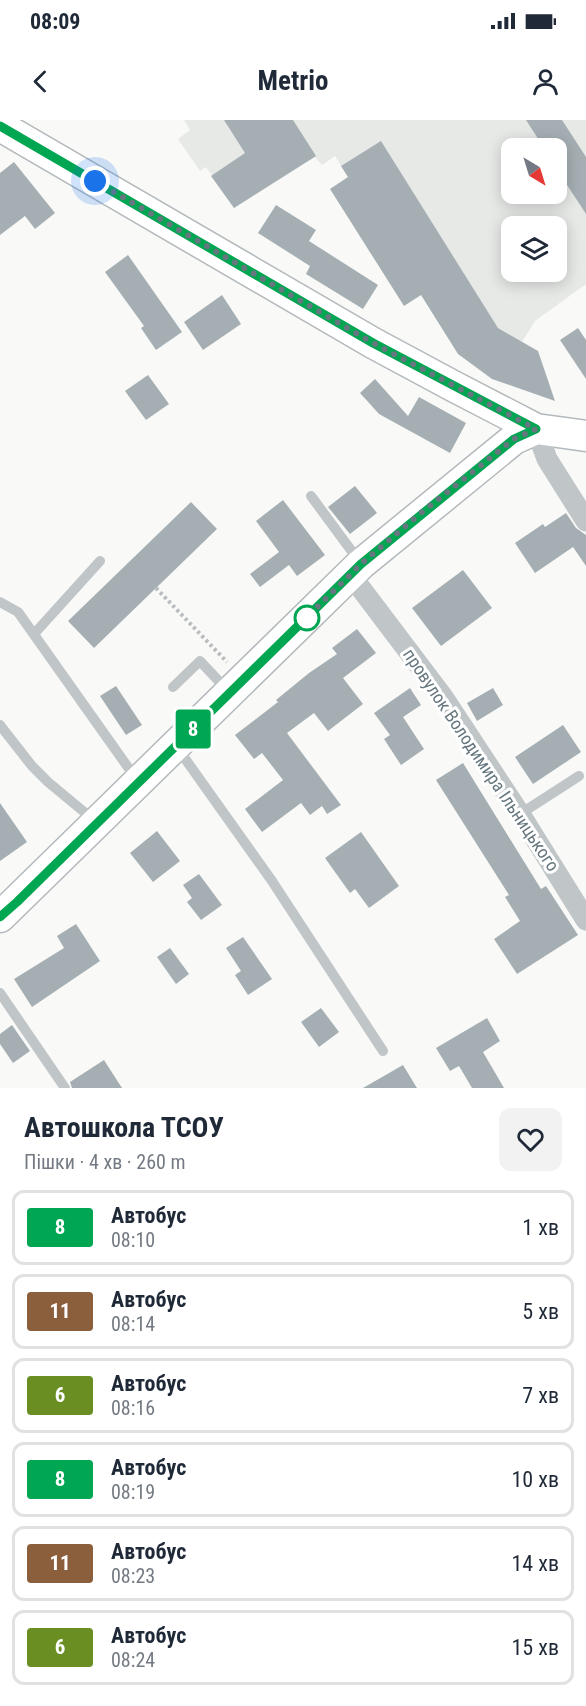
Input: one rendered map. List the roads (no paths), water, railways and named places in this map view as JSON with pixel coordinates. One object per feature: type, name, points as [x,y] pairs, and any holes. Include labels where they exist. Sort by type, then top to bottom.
[{"type":"main road","points":[[0,126],[373,343],[536,429],[586,436]]},
{"type":"main road","points":[[0,916],[176,746],[232,681],[356,569],[514,439],[536,429]]},
{"type":"street","points":[[536,429],[547,459],[586,521]]},
{"type":"street","name":"провулок Володимира Ільницького","points":[[356,569],[520,814],[586,920]]},
{"type":"lane","points":[[311,496],[356,569]]},
{"type":"lane","points":[[34,634],[100,561]]},
{"type":"lane","points":[[0,602],[18,612],[139,783]]},
{"type":"lane","points":[[173,687],[200,661],[232,681]]},
{"type":"lane","points":[[0,725],[32,766],[48,782],[98,823]]},
{"type":"lane","points":[[176,746],[272,881],[383,1052]]},
{"type":"lane","points":[[520,814],[579,776]]},
{"type":"lane","points":[[0,993],[65,1088]]}]
